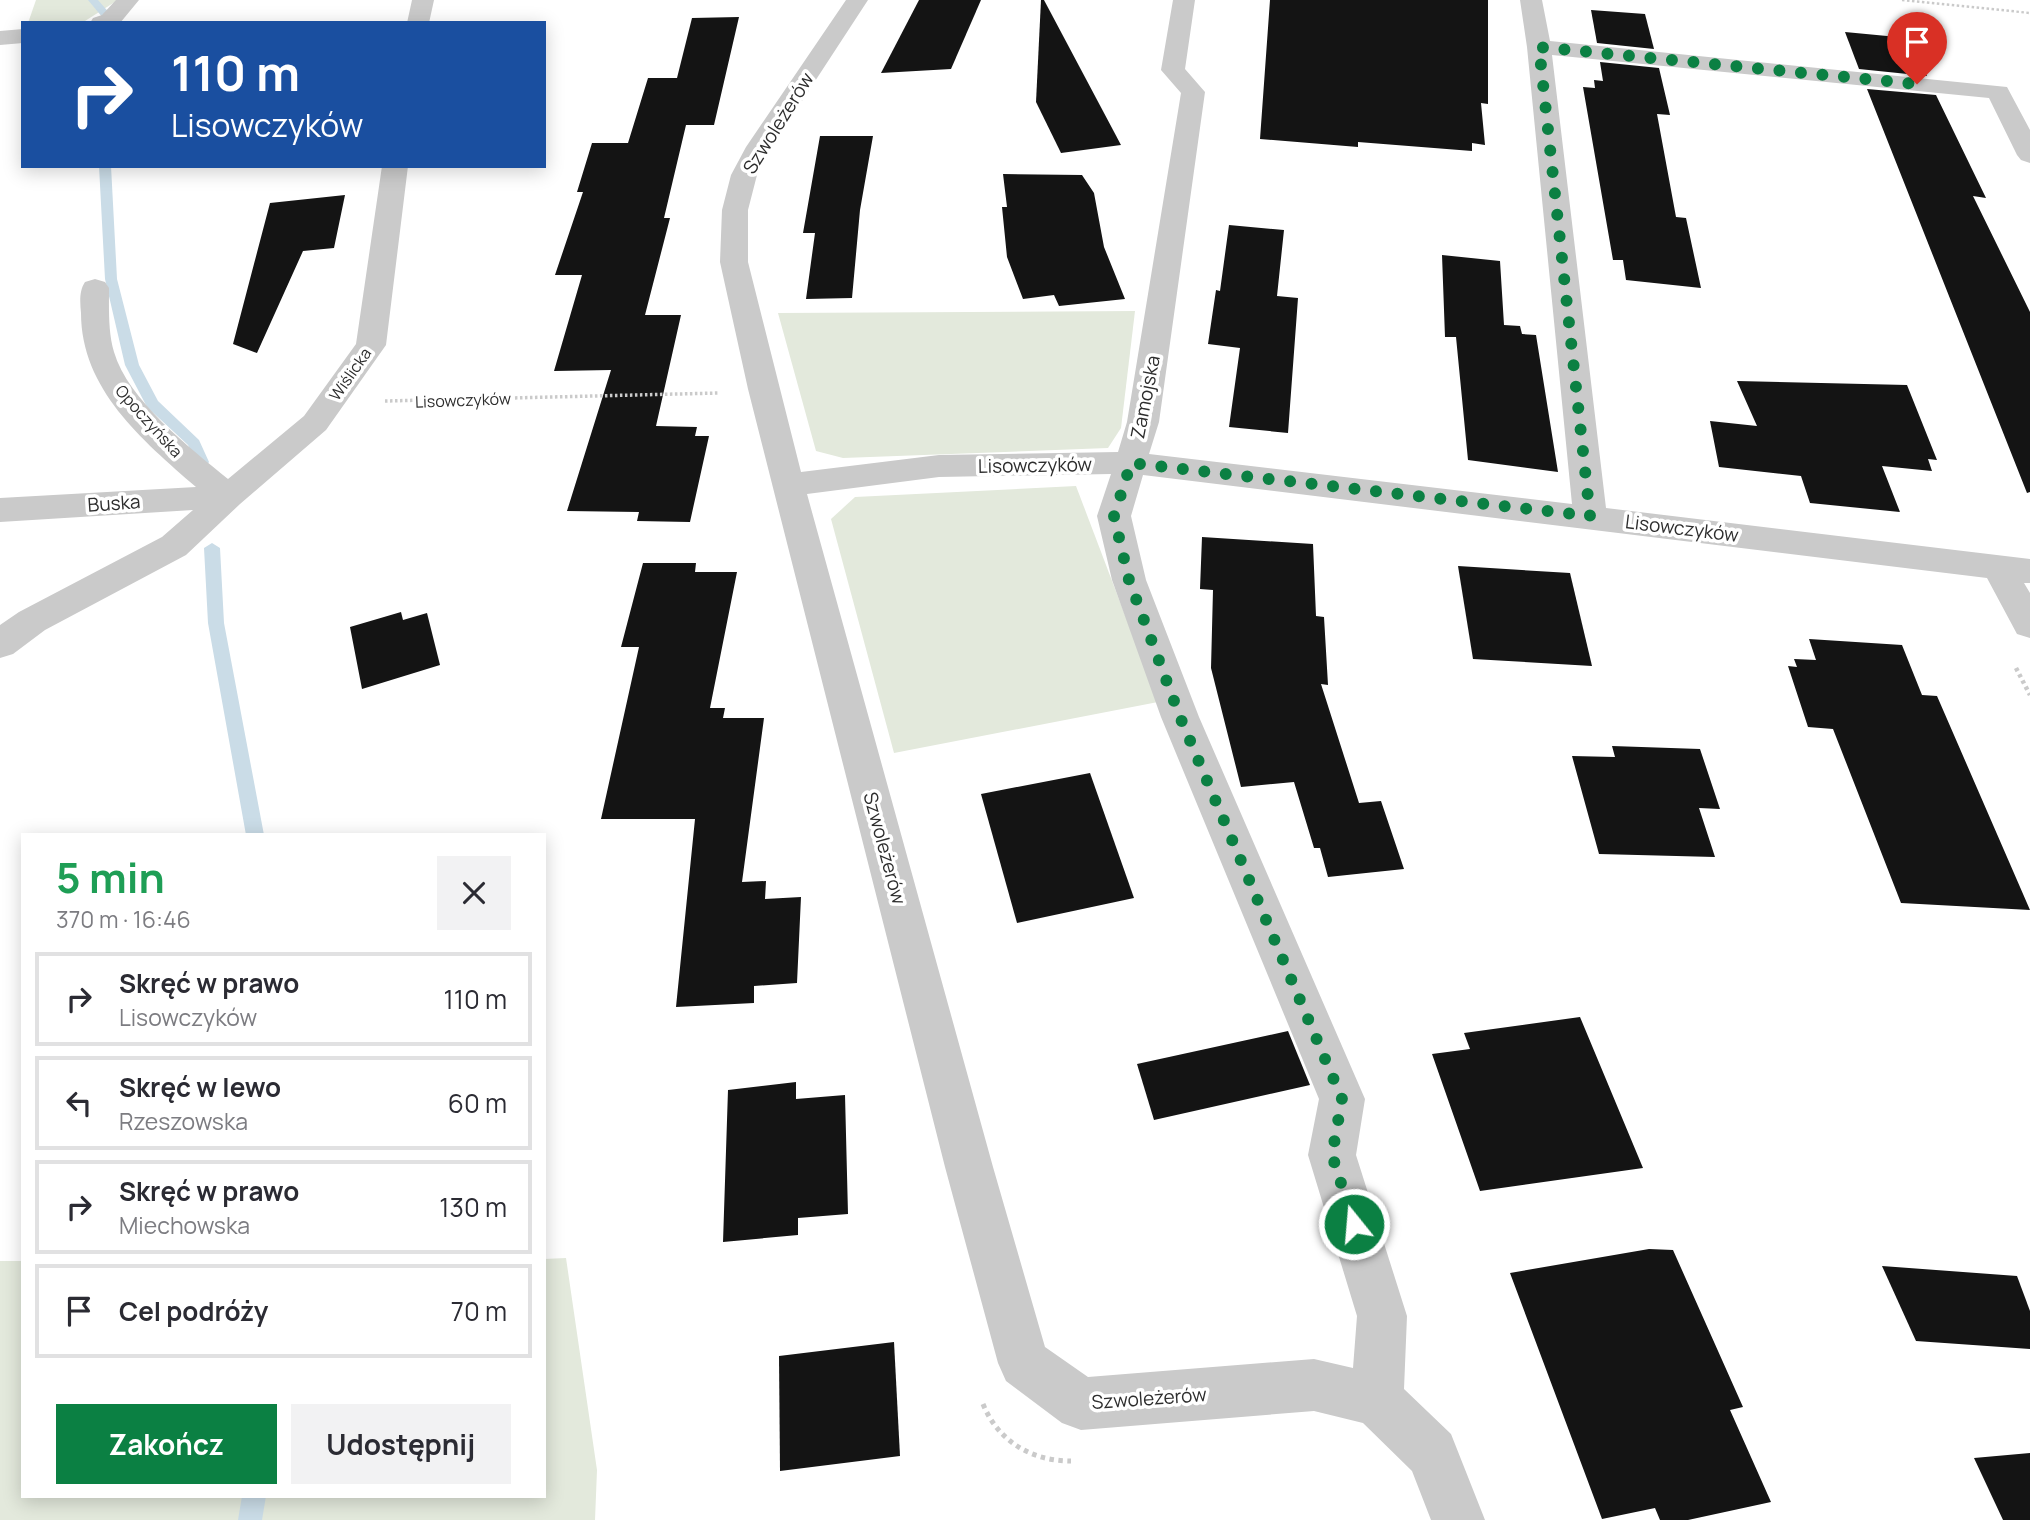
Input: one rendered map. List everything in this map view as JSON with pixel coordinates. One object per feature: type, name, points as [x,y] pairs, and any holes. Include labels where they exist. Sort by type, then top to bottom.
[{"type":"street","points":[[106,21],[128,0]]},
{"type":"street","points":[[418,21],[423,0]]},
{"type":"street","name":"Szwoleżerów","points":[[857,0],[759,147],[744,175],[735,210],[734,262],[763,390],[968,1167],[1024,1363],[1081,1404],[1314,1385],[1377,1400]]},
{"type":"street","name":"Zamojska","points":[[1184,0],[1172,70],[1193,92],[1143,422],[1114,516],[1129,580],[1180,717],[1342,1099],[1332,1155],[1382,1316],[1377,1400]]},
{"type":"street","points":[[1531,0],[1539,47],[1590,516]]},
{"type":"street","points":[[0,38],[21,36]]},
{"type":"street","points":[[1539,47],[1998,92],[2030,155]]},
{"type":"street","name":"Wiślicka","points":[[228,496],[315,423],[371,345],[395,168]]},
{"type":"street","name":"Opoczyńska","points":[[95,288],[95,323],[100,355],[117,388],[176,454],[228,496]]},
{"type":"street","name":"Lisowczyków","points":[[790,485],[939,466],[1131,463],[2014,569]]},
{"type":"street","points":[[0,644],[32,621],[174,546],[228,496]]},
{"type":"street","name":"Buska","points":[[0,510],[228,496]]},
{"type":"street","points":[[2014,569],[2030,625]]},
{"type":"street","points":[[1377,1400],[1432,1453],[1458,1520]]},
{"type":"path","points":[[1902,0],[2030,13]]},
{"type":"path","name":"Lisowczyków","points":[[332,400],[408,401],[738,393],[763,390]]},
{"type":"shaded area","points":[[36,0],[118,0],[85,21],[29,21]]},
{"type":"shaded area","points":[[1135,311],[1121,428],[1108,448],[843,458],[816,451],[778,313]]},
{"type":"shaded area","points":[[1076,486],[1158,702],[894,753],[831,519],[855,497]]},
{"type":"shaded area","points":[[566,1258],[597,1470],[595,1520],[0,1520],[0,1261],[21,1261],[21,1498],[546,1498],[546,1259]]},
{"type":"building","points":[[919,0],[981,0],[951,69],[881,73]]},
{"type":"building","points":[[1041,0],[1044,0],[1121,145],[1061,153],[1036,102]]},
{"type":"building","points":[[1270,0],[1488,0],[1488,104],[1481,103],[1485,145],[1472,143],[1472,151],[1358,142],[1358,147],[1260,139]]},
{"type":"building","points":[[1591,10],[1645,14],[1654,49],[1597,43]]},
{"type":"building","points":[[739,17],[714,125],[686,125],[664,218],[670,218],[645,315],[681,315],[656,426],[697,427],[695,436],[709,436],[690,522],[637,521],[639,512],[567,511],[611,370],[554,371],[582,275],[555,275],[583,192],[577,192],[592,143],[628,143],[648,78],[677,78],[692,18]]},
{"type":"building","points":[[1845,32],[1908,38],[1927,76],[1859,69]]},
{"type":"building","points":[[1600,62],[1659,68],[1670,115],[1657,114],[1676,217],[1686,218],[1701,288],[1626,280],[1623,260],[1613,260],[1583,87],[1595,88],[1594,80],[1603,81]]},
{"type":"building","points":[[1867,89],[1936,95],[1986,198],[1973,196],[2030,312],[2030,492],[2027,493]]},
{"type":"building","points":[[820,136],[873,136],[860,210],[852,298],[806,299],[815,233],[803,233]]},
{"type":"building","points":[[1003,174],[1082,175],[1094,193],[1104,247],[1125,299],[1059,306],[1054,295],[1023,299],[1007,257],[1002,207],[1007,207]]},
{"type":"building","points":[[345,195],[334,248],[303,251],[257,353],[233,344],[270,203]]},
{"type":"building","points":[[1229,225],[1284,230],[1277,296],[1298,298],[1288,433],[1229,427],[1240,348],[1208,344],[1216,290],[1220,291]]},
{"type":"building","points":[[1442,255],[1500,261],[1504,325],[1520,326],[1522,334],[1536,335],[1558,472],[1468,460],[1456,337],[1445,337]]},
{"type":"building","points":[[1737,381],[1907,385],[1937,460],[1928,459],[1932,471],[1882,466],[1900,512],[1810,503],[1801,476],[1719,467],[1710,421],[1757,426]]},
{"type":"building","points":[[1202,537],[1313,544],[1316,616],[1324,617],[1328,685],[1321,684],[1359,803],[1381,801],[1404,869],[1328,877],[1320,848],[1314,848],[1294,782],[1241,787],[1211,668],[1213,590],[1200,589]]},
{"type":"building","points":[[643,563],[696,563],[695,572],[737,572],[710,708],[725,708],[723,718],[764,718],[742,882],[766,881],[765,899],[801,897],[797,983],[754,986],[754,1003],[676,1007],[695,819],[601,819],[639,647],[621,647]]},
{"type":"building","points":[[1458,566],[1570,573],[1592,666],[1473,659]]},
{"type":"building","points":[[401,612],[403,620],[427,613],[440,665],[362,689],[350,627]]},
{"type":"building","points":[[1809,639],[1902,645],[1922,695],[1937,696],[2030,910],[1901,903],[1833,729],[1808,727],[1788,666],[1797,667],[1794,659],[1816,660]]},
{"type":"building","points":[[1612,746],[1700,749],[1720,809],[1699,808],[1715,857],[1599,854],[1572,756],[1615,757]]},
{"type":"building","points":[[1090,773],[1134,898],[1017,923],[981,794]]},
{"type":"building","points":[[1580,1017],[1643,1168],[1480,1191],[1432,1054],[1470,1049],[1464,1033]]},
{"type":"building","points":[[1288,1031],[1310,1085],[1154,1120],[1137,1064]]},
{"type":"building","points":[[796,1082],[796,1099],[845,1095],[848,1214],[798,1218],[798,1235],[723,1242],[728,1090]]},
{"type":"building","points":[[1649,1249],[1673,1250],[1743,1407],[1730,1410],[1771,1502],[1688,1520],[1660,1520],[1655,1508],[1602,1519],[1510,1273]]},
{"type":"building","points":[[1882,1266],[2017,1276],[2030,1311],[2030,1349],[1916,1341]]},
{"type":"building","points":[[894,1342],[900,1456],[780,1471],[779,1356]]},
{"type":"building","points":[[2030,1453],[2030,1520],[2003,1520],[1974,1458]]},
{"type":"waterway","points":[[93,0],[107,16]]},
{"type":"waterway","points":[[105,168],[111,279],[132,365],[152,404],[194,443],[202,462]]},
{"type":"waterway","points":[[212,548],[216,623],[255,833]]},
{"type":"waterway","points":[[250,1520],[254,1498]]},
{"type":"route","points":[[1354,1224],[1332,1155],[1342,1099],[1180,717],[1129,580],[1114,516],[1131,463],[1590,516],[1539,47],[1917,84]]}]
